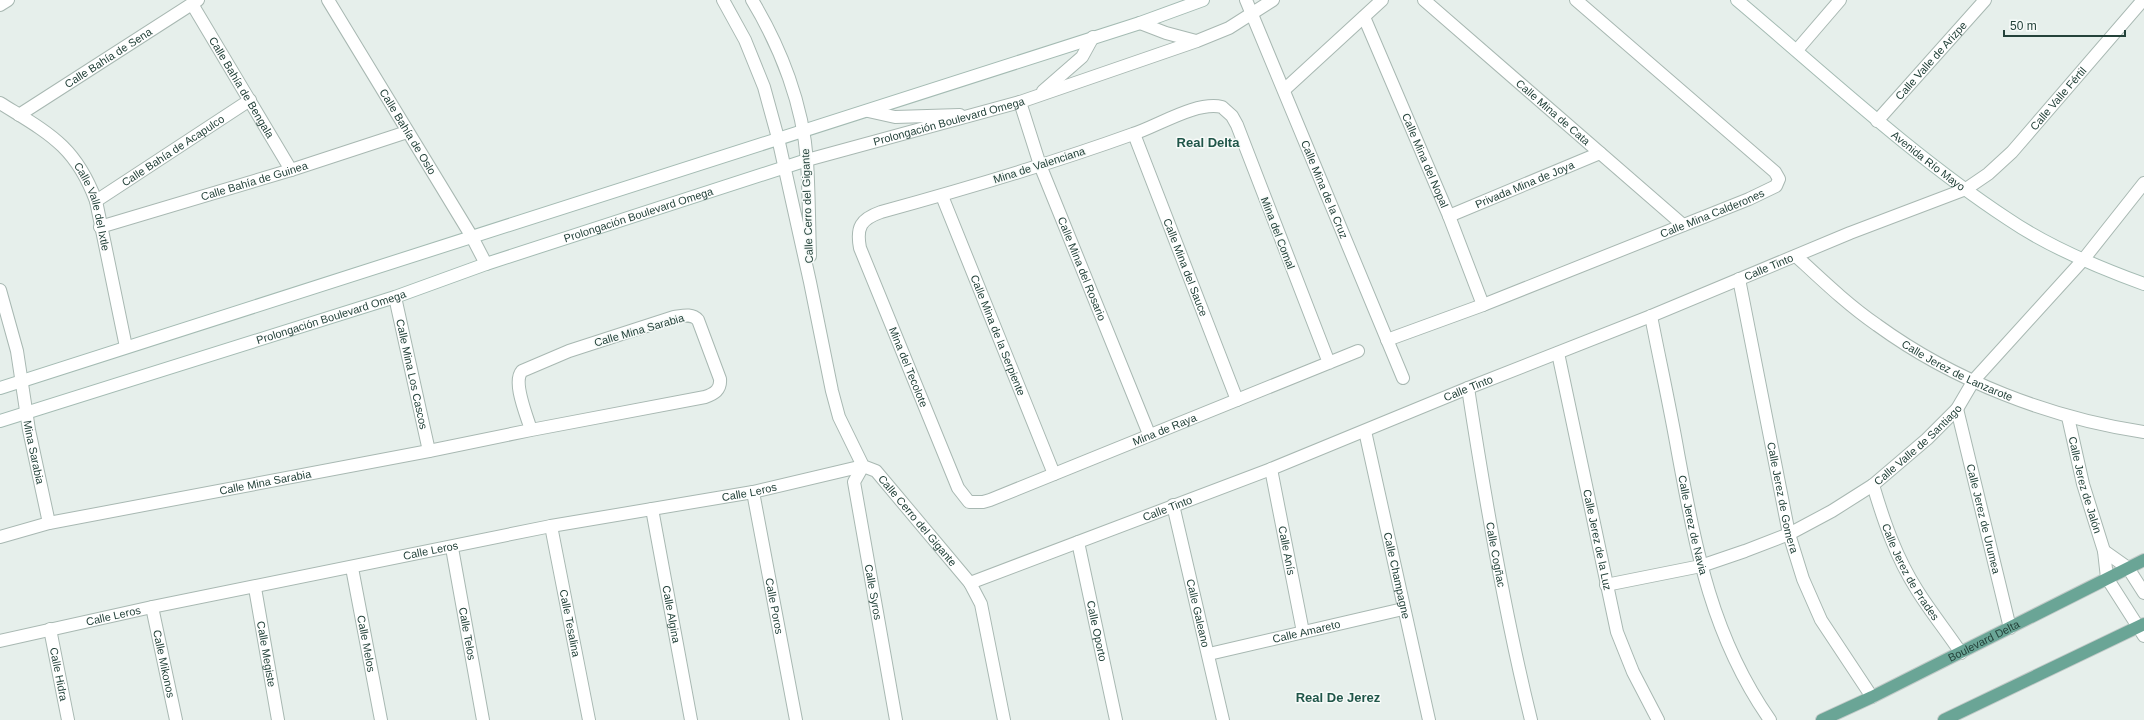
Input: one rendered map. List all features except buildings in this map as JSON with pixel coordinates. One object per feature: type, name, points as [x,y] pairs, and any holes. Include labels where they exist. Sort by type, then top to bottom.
[{"type":"main road","name":"Boulevard Delta","points":[[1822,720],[1961,653],[2144,560]]},
{"type":"main road","points":[[1944,720],[2142,629]]},
{"type":"street","points":[[0,5],[8,0]]},
{"type":"street","name":"Calle Bahía de Oslo","points":[[328,0],[472,237],[486,264]]},
{"type":"street","name":"Calle Cerro del Gigante","points":[[723,0],[756,64],[778,138],[810,282],[832,391],[840,417],[863,466],[876,471],[970,583],[981,604],[1004,720]]},
{"type":"street","name":"Calle Cerro del Gigante","points":[[752,0],[780,55],[796,103],[803,131],[807,160],[810,282]]},
{"type":"street","points":[[0,388],[778,138],[868,111],[1093,37],[1140,24],[1203,0]]},
{"type":"street","name":"Calle Mina de la Cruz","points":[[1246,0],[1403,378]]},
{"type":"street","name":"Prolongación Boulevard Omega","points":[[0,421],[395,297],[486,264],[807,160],[1020,102],[1197,41],[1228,28],[1273,0]]},
{"type":"street","points":[[1284,90],[1382,0]]},
{"type":"street","name":"Calle Mina de Cata","points":[[1424,0],[1683,225]]},
{"type":"street","name":"Calle Mina Calderones","points":[[1387,340],[1483,305],[1776,186],[1779,179],[1778,175],[1576,0]]},
{"type":"street","name":"Avenida Río Mayo","points":[[1738,0],[1878,121],[2008,220],[2083,260],[2144,284]]},
{"type":"street","points":[[1797,50],[1840,0]]},
{"type":"street","name":"Calle Valle de Arizpe","points":[[1878,121],[1984,0]]},
{"type":"street","name":"Calle Valle Fértil","points":[[1966,189],[1988,174],[2012,152],[2143,0]]},
{"type":"street","name":"Calle Bahía de Bengala","points":[[195,2],[250,100],[292,170]]},
{"type":"street","name":"Calle Bahía de Sena","points":[[19,115],[195,2]]},
{"type":"street","name":"Calle Mina del Nopal","points":[[1364,17],[1449,216],[1483,305]]},
{"type":"street","points":[[1140,24],[1197,41]]},
{"type":"street","points":[[1037,96],[1078,61],[1088,50],[1093,37]]},
{"type":"street","name":"Calle Bahía de Acapulco","points":[[96,201],[250,100]]},
{"type":"street","name":"Calle Mina del Rosario","points":[[1020,102],[1040,165],[1149,434]]},
{"type":"street","name":"Calle Valle del Ixtle","points":[[0,103],[61,144],[76,160],[88,180],[96,201],[100,227],[126,347]]},
{"type":"street","name":"Mina de Valenciana","points":[[859,228],[872,215],[942,196],[1040,165],[1134,134],[1205,106],[1222,107]]},
{"type":"street","name":"Mina del Comal","points":[[1222,107],[1232,116],[1237,125],[1329,363]]},
{"type":"street","points":[[868,111],[895,117],[949,114],[974,115]]},
{"type":"street","name":"Calle Bahía de Guinea","points":[[100,227],[292,170],[407,132]]},
{"type":"street","name":"Calle Mina del Sauce","points":[[1134,134],[1237,400]]},
{"type":"street","name":"Privada Mina de Joya","points":[[1449,216],[1600,153]]},
{"type":"street","name":"Calle Valle de Santiago","points":[[1606,585],[1701,566],[1789,534],[1832,511],[1873,484],[1927,439],[1957,409],[1974,380],[2083,260],[2144,183]]},
{"type":"street","name":"Calle Tinto","points":[[970,583],[1271,469],[1468,388],[1739,280],[1850,232],[1966,189]]},
{"type":"street","name":"Calle Mina de la Serpiente","points":[[942,196],[1054,474]]},
{"type":"street","name":"Mina del Tecolote","points":[[859,228],[858,236],[860,248],[958,488],[969,502]]},
{"type":"street","name":"Calle Jerez de Lanzarote","points":[[1796,256],[1876,325],[1922,355],[1974,380],[2068,417],[2144,432]]},
{"type":"street","name":"Calle Jerez de Gomera","points":[[1739,280],[1789,534],[1803,579],[1821,620],[1872,697]]},
{"type":"street","name":"Mina Sarabia","points":[[0,290],[17,351],[21,381],[28,412],[29,430],[49,523]]},
{"type":"street","name":"Calle Mina Los Cascos","points":[[395,297],[429,452]]},
{"type":"street","name":"Calle Mina Sarabia","points":[[0,537],[49,523],[429,452],[531,430],[705,397],[720,388],[720,379],[698,320],[695,316],[689,315],[674,317],[569,351],[522,370],[519,374],[518,385],[531,430]]},
{"type":"street","name":"Calle Jerez de Navia","points":[[1651,316],[1701,566],[1716,617],[1734,659],[1770,720]]},
{"type":"street","name":"Mina de Raya","points":[[969,502],[983,502],[990,500],[1149,434],[1358,351]]},
{"type":"street","name":"Calle Jerez de la Luz","points":[[1558,353],[1617,632],[1633,672],[1658,720]]},
{"type":"street","name":"Calle Cogñac","points":[[1468,388],[1491,534],[1530,720]]},
{"type":"street","name":"Calle Jerez de Urumea","points":[[1957,409],[2010,628]]},
{"type":"street","name":"Calle Jerez de Jalón","points":[[2068,417],[2083,484],[2104,551],[2107,578]]},
{"type":"street","name":"Calle Champagne","points":[[1365,431],[1403,609],[1430,720]]},
{"type":"street","name":"Calle Leros","points":[[0,641],[152,607],[255,588],[452,548],[551,526],[753,492],[863,466]]},
{"type":"street","name":"Calle Syros","points":[[863,466],[854,482],[896,720]]},
{"type":"street","name":"Calle Anís","points":[[1271,469],[1303,632]]},
{"type":"street","name":"Calle Jerez de Prades","points":[[1873,484],[1884,525],[1897,554],[1917,590],[1961,653]]},
{"type":"street","name":"Calle Poros","points":[[753,492],[796,720]]},
{"type":"street","name":"Calle Galeano","points":[[1173,505],[1224,720]]},
{"type":"street","name":"Calle Algina","points":[[652,509],[691,720]]},
{"type":"street","name":"Calle Tesalina","points":[[551,526],[589,720]]},
{"type":"street","name":"Calle Oporto","points":[[1078,542],[1116,720]]},
{"type":"street","name":"Calle Telos","points":[[452,548],[483,720]]},
{"type":"street","points":[[2104,551],[2128,568],[2144,594]]},
{"type":"street","name":"Calle Melos","points":[[352,568],[381,720]]},
{"type":"street","points":[[2107,578],[2142,629]]},
{"type":"street","name":"Calle Megiste","points":[[255,588],[278,720]]},
{"type":"street","name":"Calle Mikonos","points":[[152,607],[176,720]]},
{"type":"street","name":"Calle Amareto","points":[[1209,654],[1403,609]]},
{"type":"street","name":"Calle Hidra","points":[[50,629],[68,720]]},
{"type":"district","name":"Real Delta","points":[[1208,142]]},
{"type":"district","name":"Real De Jerez","points":[[1338,697]]}]
